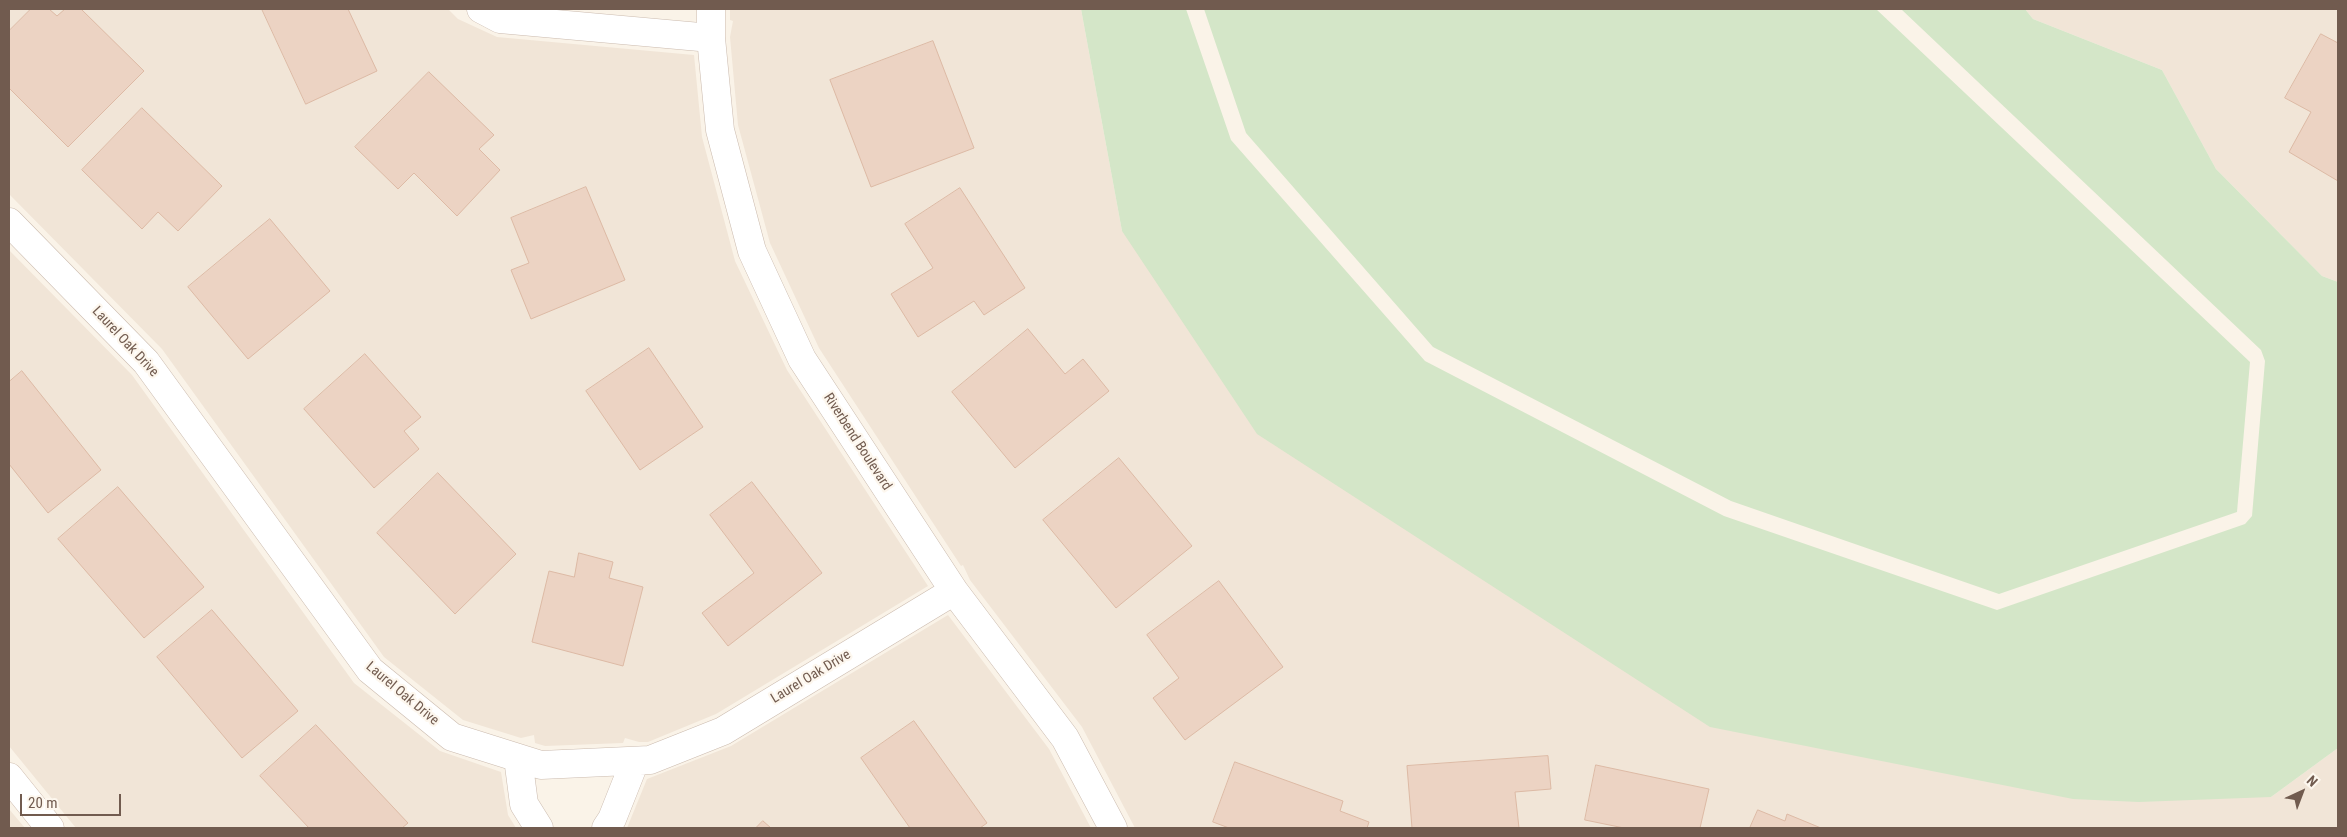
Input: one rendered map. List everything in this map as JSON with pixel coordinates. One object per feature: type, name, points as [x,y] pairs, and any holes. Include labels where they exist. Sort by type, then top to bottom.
[{"type":"street","points":[[481,9],[500,18],[711,38]]},
{"type":"street","name":"Riverbend Boulevard","points":[[711,9],[711,38],[720,130],[752,251],[802,359],[954,591],[1065,738],[1113,828]]},
{"type":"street","name":"Laurel Oak Drive","points":[[9,222],[146,362],[370,670],[452,737],[541,765],[650,760],[723,731],[954,591]]},
{"type":"street","points":[[518,758],[524,804],[538,828]]},
{"type":"street","points":[[606,828],[612,819],[635,761]]},
{"type":"street","points":[[9,777],[50,828]]},
{"type":"shaded area","points":[[9,9],[448,9],[458,19],[497,37],[694,55],[702,137],[735,261],[787,370],[928,586],[716,714],[648,742],[639,742],[625,738],[623,743],[545,746],[535,743],[534,735],[521,738],[463,720],[384,657],[162,349],[9,194]]},
{"type":"shaded area","points":[[730,9],[1081,9],[1122,231],[2271,797],[2338,748],[2338,828],[1135,828],[1082,727],[970,580],[963,565],[961,566],[819,348],[770,243],[738,125],[730,37],[733,21],[730,20]]},
{"type":"shaded area","points":[[2025,9],[2338,9],[2338,282],[2322,276],[2216,169],[2162,70],[2033,19]]},
{"type":"shaded area","points":[[9,250],[132,375],[354,683],[440,751],[501,772],[508,815],[516,828],[76,828],[9,746]]},
{"type":"shaded area","points":[[948,615],[1049,749],[1091,828],[627,828],[647,779],[731,746]]},
{"type":"shaded area","points":[[9,809],[25,828],[9,828]]},
{"type":"green space","points":[[1081,9],[1186,9],[1231,140],[1425,361],[1724,516],[1997,610],[2245,524],[2252,516],[2265,361],[2261,350],[1901,9],[2025,9],[2033,19],[2162,70],[2216,169],[2322,276],[2338,282],[2338,748],[2271,797],[2139,802],[2073,799],[1710,727],[1257,434],[1122,231]]},
{"type":"green space","points":[[1204,9],[1876,9],[2250,362],[2237,512],[1999,594],[1731,501],[1433,347],[1246,133]]},
{"type":"building","points":[[31,9],[49,9],[57,16],[65,9],[81,9],[144,71],[68,147],[9,88],[9,31]]},
{"type":"building","points":[[262,9],[348,9],[377,71],[306,104]]},
{"type":"building","points":[[2321,34],[2338,43],[2338,181],[2289,152],[2311,112],[2285,98]]},
{"type":"building","points":[[933,41],[974,148],[871,187],[830,80]]},
{"type":"building","points":[[429,72],[494,135],[479,149],[500,170],[457,216],[414,173],[398,189],[355,147]]},
{"type":"building","points":[[142,108],[222,186],[178,231],[158,212],[142,229],[82,170]]},
{"type":"building","points":[[586,187],[625,280],[531,319],[511,270],[529,263],[511,218]]},
{"type":"building","points":[[960,188],[1025,288],[984,315],[974,301],[918,337],[891,294],[933,268],[905,224]]},
{"type":"building","points":[[270,219],[330,291],[248,359],[188,287]]},
{"type":"building","points":[[1028,329],[1065,374],[1083,359],[1109,391],[1015,468],[952,392]]},
{"type":"building","points":[[649,348],[703,427],[640,470],[586,391]]},
{"type":"building","points":[[365,354],[421,417],[404,431],[419,449],[374,488],[304,409]]},
{"type":"building","points":[[22,371],[101,470],[48,513],[9,464],[9,382]]},
{"type":"building","points":[[1119,458],[1192,546],[1116,608],[1043,520]]},
{"type":"building","points":[[438,473],[516,554],[455,614],[377,533]]},
{"type":"building","points":[[752,482],[822,573],[728,646],[702,613],[754,573],[710,515]]},
{"type":"building","points":[[118,487],[204,587],[144,638],[58,539]]},
{"type":"building","points":[[579,553],[613,562],[609,578],[643,587],[623,666],[532,642],[549,571],[574,577]]},
{"type":"building","points":[[1219,581],[1283,667],[1185,740],[1153,698],[1179,678],[1147,635]]},
{"type":"building","points":[[212,610],[298,711],[242,758],[157,657]]},
{"type":"building","points":[[914,721],[987,823],[980,828],[910,828],[861,758]]},
{"type":"building","points":[[316,725],[408,823],[402,828],[309,828],[260,776]]},
{"type":"building","points":[[1548,756],[1551,789],[1515,792],[1519,828],[1412,828],[1407,766]]},
{"type":"building","points":[[1235,762],[1343,801],[1340,811],[1369,822],[1367,828],[1229,828],[1213,822]]},
{"type":"building","points":[[1596,765],[1709,789],[1700,828],[1624,828],[1585,820]]},
{"type":"building","points":[[1758,810],[1785,821],[1787,814],[1821,828],[1750,828]]},
{"type":"building","points":[[763,821],[771,828],[756,828]]}]
